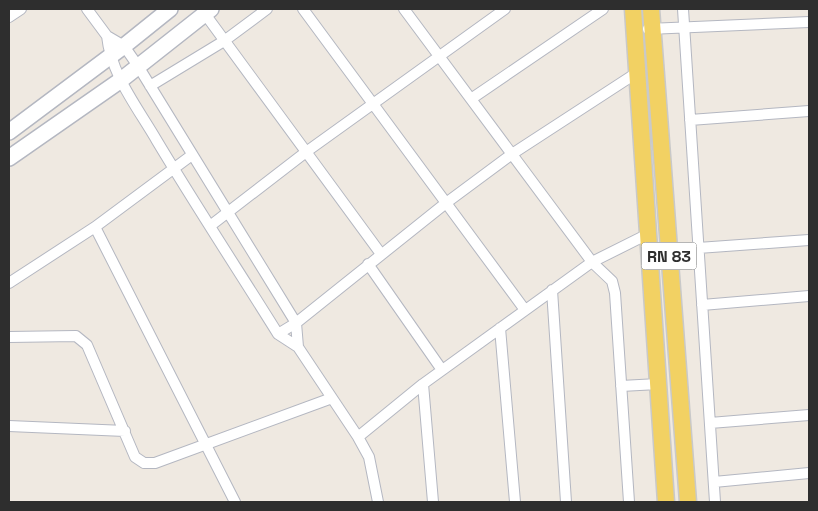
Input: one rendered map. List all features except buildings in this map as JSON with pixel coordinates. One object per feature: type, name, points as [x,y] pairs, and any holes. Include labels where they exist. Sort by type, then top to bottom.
[{"type":"main road","points":[[9,132],[170,9]]},
{"type":"main road","name":"RN 83","points":[[633,9],[666,502]]},
{"type":"main road","name":"RN 83","points":[[652,9],[688,502]]},
{"type":"main road","points":[[9,158],[121,80],[208,12]]},
{"type":"main road","points":[[32,115],[43,135]]},
{"type":"street","points":[[9,17],[21,9]]},
{"type":"street","points":[[87,9],[107,36],[124,46],[138,66],[296,323],[298,347]]},
{"type":"street","points":[[150,86],[224,41],[267,9]]},
{"type":"street","points":[[303,9],[525,310]]},
{"type":"street","points":[[404,9],[592,262],[612,281],[615,293],[629,502]]},
{"type":"street","points":[[210,226],[306,152],[374,105],[505,9]]},
{"type":"street","points":[[471,99],[603,9]]},
{"type":"street","points":[[683,9],[715,502]]},
{"type":"street","points":[[208,12],[224,41],[381,254]]},
{"type":"street","points":[[635,31],[684,26],[809,22]]},
{"type":"street","points":[[107,36],[109,56],[121,80],[210,226],[278,334],[298,347],[358,437],[369,457],[378,502]]},
{"type":"street","points":[[278,334],[296,323],[368,264],[512,154],[638,72]]},
{"type":"street","points":[[690,120],[809,111]]},
{"type":"street","points":[[9,283],[94,228],[192,155]]},
{"type":"street","points":[[94,228],[235,502]]},
{"type":"street","points":[[358,437],[423,384],[592,262],[648,234]]},
{"type":"street","points":[[698,248],[809,240]]},
{"type":"street","points":[[368,264],[442,370]]},
{"type":"street","points":[[552,290],[566,502]]},
{"type":"street","points":[[702,305],[809,296]]},
{"type":"street","points":[[500,328],[515,502]]},
{"type":"street","points":[[9,337],[76,336],[87,345],[135,458],[144,463],[155,463],[205,443],[332,398]]},
{"type":"street","points":[[423,384],[433,502]]},
{"type":"street","points":[[621,386],[658,384]]},
{"type":"street","points":[[710,423],[809,415]]},
{"type":"street","points":[[9,426],[125,431]]},
{"type":"street","points":[[714,482],[809,474]]}]
